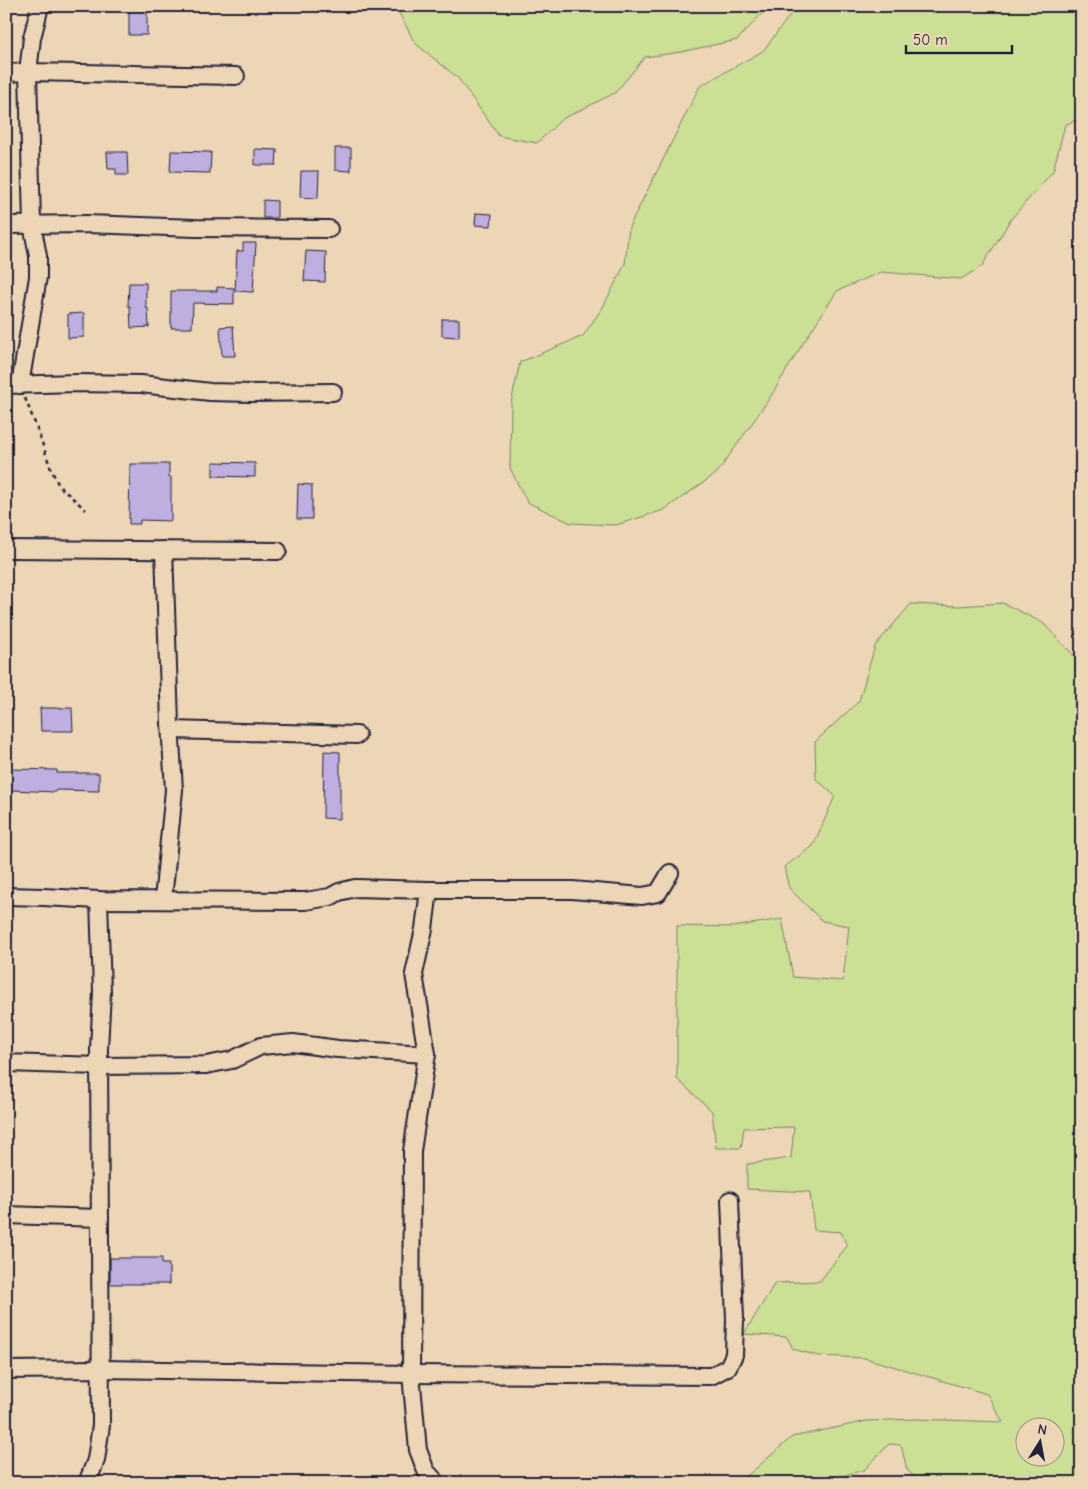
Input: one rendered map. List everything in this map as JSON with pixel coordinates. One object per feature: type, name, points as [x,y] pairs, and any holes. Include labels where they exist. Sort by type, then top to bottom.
[{"type":"street","points":[[40,6],[32,38],[28,72],[32,224],[38,256],[38,277],[13,385],[76,383],[141,384],[218,392],[333,392]]},
{"type":"street","points":[[6,73],[236,76]]},
{"type":"street","points":[[6,225],[88,224],[195,228],[329,229]]},
{"type":"street","points":[[6,548],[278,552]]},
{"type":"street","points":[[163,900],[174,790],[164,550]]},
{"type":"street","points":[[170,730],[357,735]]},
{"type":"street","points":[[6,896],[100,900],[305,900],[330,897],[339,892],[354,888],[572,890],[642,896],[658,893],[670,873]]},
{"type":"street","points":[[429,890],[424,929],[414,974],[427,1054],[412,1151],[411,1374],[418,1450],[426,1471],[437,1483]]},
{"type":"street","points":[[87,1483],[96,1460],[101,1426],[99,1066],[102,992],[100,900]]},
{"type":"street","points":[[6,1063],[99,1066],[206,1065],[232,1060],[261,1046],[293,1043],[338,1049],[427,1054]]},
{"type":"street","points":[[6,1370],[100,1369],[711,1376],[728,1367],[734,1356],[735,1319],[730,1200]]},
{"type":"street","points":[[6,1215],[100,1218]]},
{"type":"path","points":[[13,385],[38,431],[59,486],[86,510]]},
{"type":"green space","points":[[399,6],[769,6],[737,40],[681,52],[645,57],[615,93],[562,119],[537,143],[499,136],[458,78],[415,43],[398,11]]},
{"type":"green space","points":[[797,6],[1082,6],[1082,117],[1065,125],[1053,171],[1011,219],[982,266],[961,279],[881,272],[837,291],[769,399],[717,473],[664,510],[616,525],[571,523],[527,502],[510,468],[511,403],[520,362],[583,336],[603,307],[625,264],[629,227],[700,86],[763,51]]},
{"type":"green space","points":[[1003,603],[1043,623],[1082,664],[1082,1483],[922,1483],[907,1470],[901,1445],[889,1444],[864,1470],[815,1483],[739,1483],[792,1437],[867,1421],[916,1419],[1003,1422],[987,1394],[865,1358],[818,1356],[793,1349],[787,1337],[744,1334],[775,1283],[820,1281],[847,1246],[841,1232],[814,1230],[810,1192],[747,1189],[747,1164],[791,1158],[794,1127],[744,1128],[741,1148],[716,1148],[712,1111],[677,1079],[677,926],[733,927],[782,919],[793,977],[843,981],[849,926],[822,921],[789,888],[784,867],[813,846],[835,796],[816,779],[815,742],[859,701],[875,646],[911,604],[959,606]]},
{"type":"building","points":[[129,6],[147,6],[147,35],[129,35]]},
{"type":"building","points":[[335,148],[351,148],[351,171],[335,170]]},
{"type":"building","points":[[255,149],[277,150],[276,165],[255,165]]},
{"type":"building","points":[[171,151],[211,152],[210,173],[170,172]]},
{"type":"building","points":[[107,152],[127,152],[128,175],[116,175],[116,169],[108,169]]},
{"type":"building","points":[[301,171],[319,171],[318,198],[300,197]]},
{"type":"building","points":[[263,200],[277,201],[277,218],[263,218]]},
{"type":"building","points":[[476,213],[492,214],[491,226],[475,225]]},
{"type":"building","points":[[243,243],[256,243],[253,292],[235,291],[237,251],[243,251]]},
{"type":"building","points":[[306,251],[326,252],[325,282],[304,281]]},
{"type":"building","points":[[129,283],[146,283],[146,308],[148,308],[149,327],[131,328],[130,306],[128,306]]},
{"type":"building","points":[[217,287],[234,288],[234,304],[193,303],[192,328],[171,328],[171,291],[217,291]]},
{"type":"building","points":[[84,313],[84,337],[68,338],[68,314]]},
{"type":"building","points":[[442,319],[459,319],[459,337],[442,336]]},
{"type":"building","points":[[233,326],[235,356],[222,356],[220,327]]},
{"type":"building","points":[[213,462],[255,463],[255,477],[213,476]]},
{"type":"building","points":[[130,464],[169,464],[169,477],[171,477],[171,521],[140,520],[140,524],[129,524]]},
{"type":"building","points":[[298,484],[312,485],[312,519],[297,519]]},
{"type":"building","points":[[40,708],[72,708],[73,731],[41,731]]},
{"type":"building","points":[[324,751],[340,752],[340,819],[323,818]]},
{"type":"building","points":[[11,769],[57,770],[57,773],[99,773],[99,791],[11,790]]},
{"type":"building","points":[[110,1258],[162,1258],[162,1264],[169,1264],[169,1284],[110,1284]]}]
